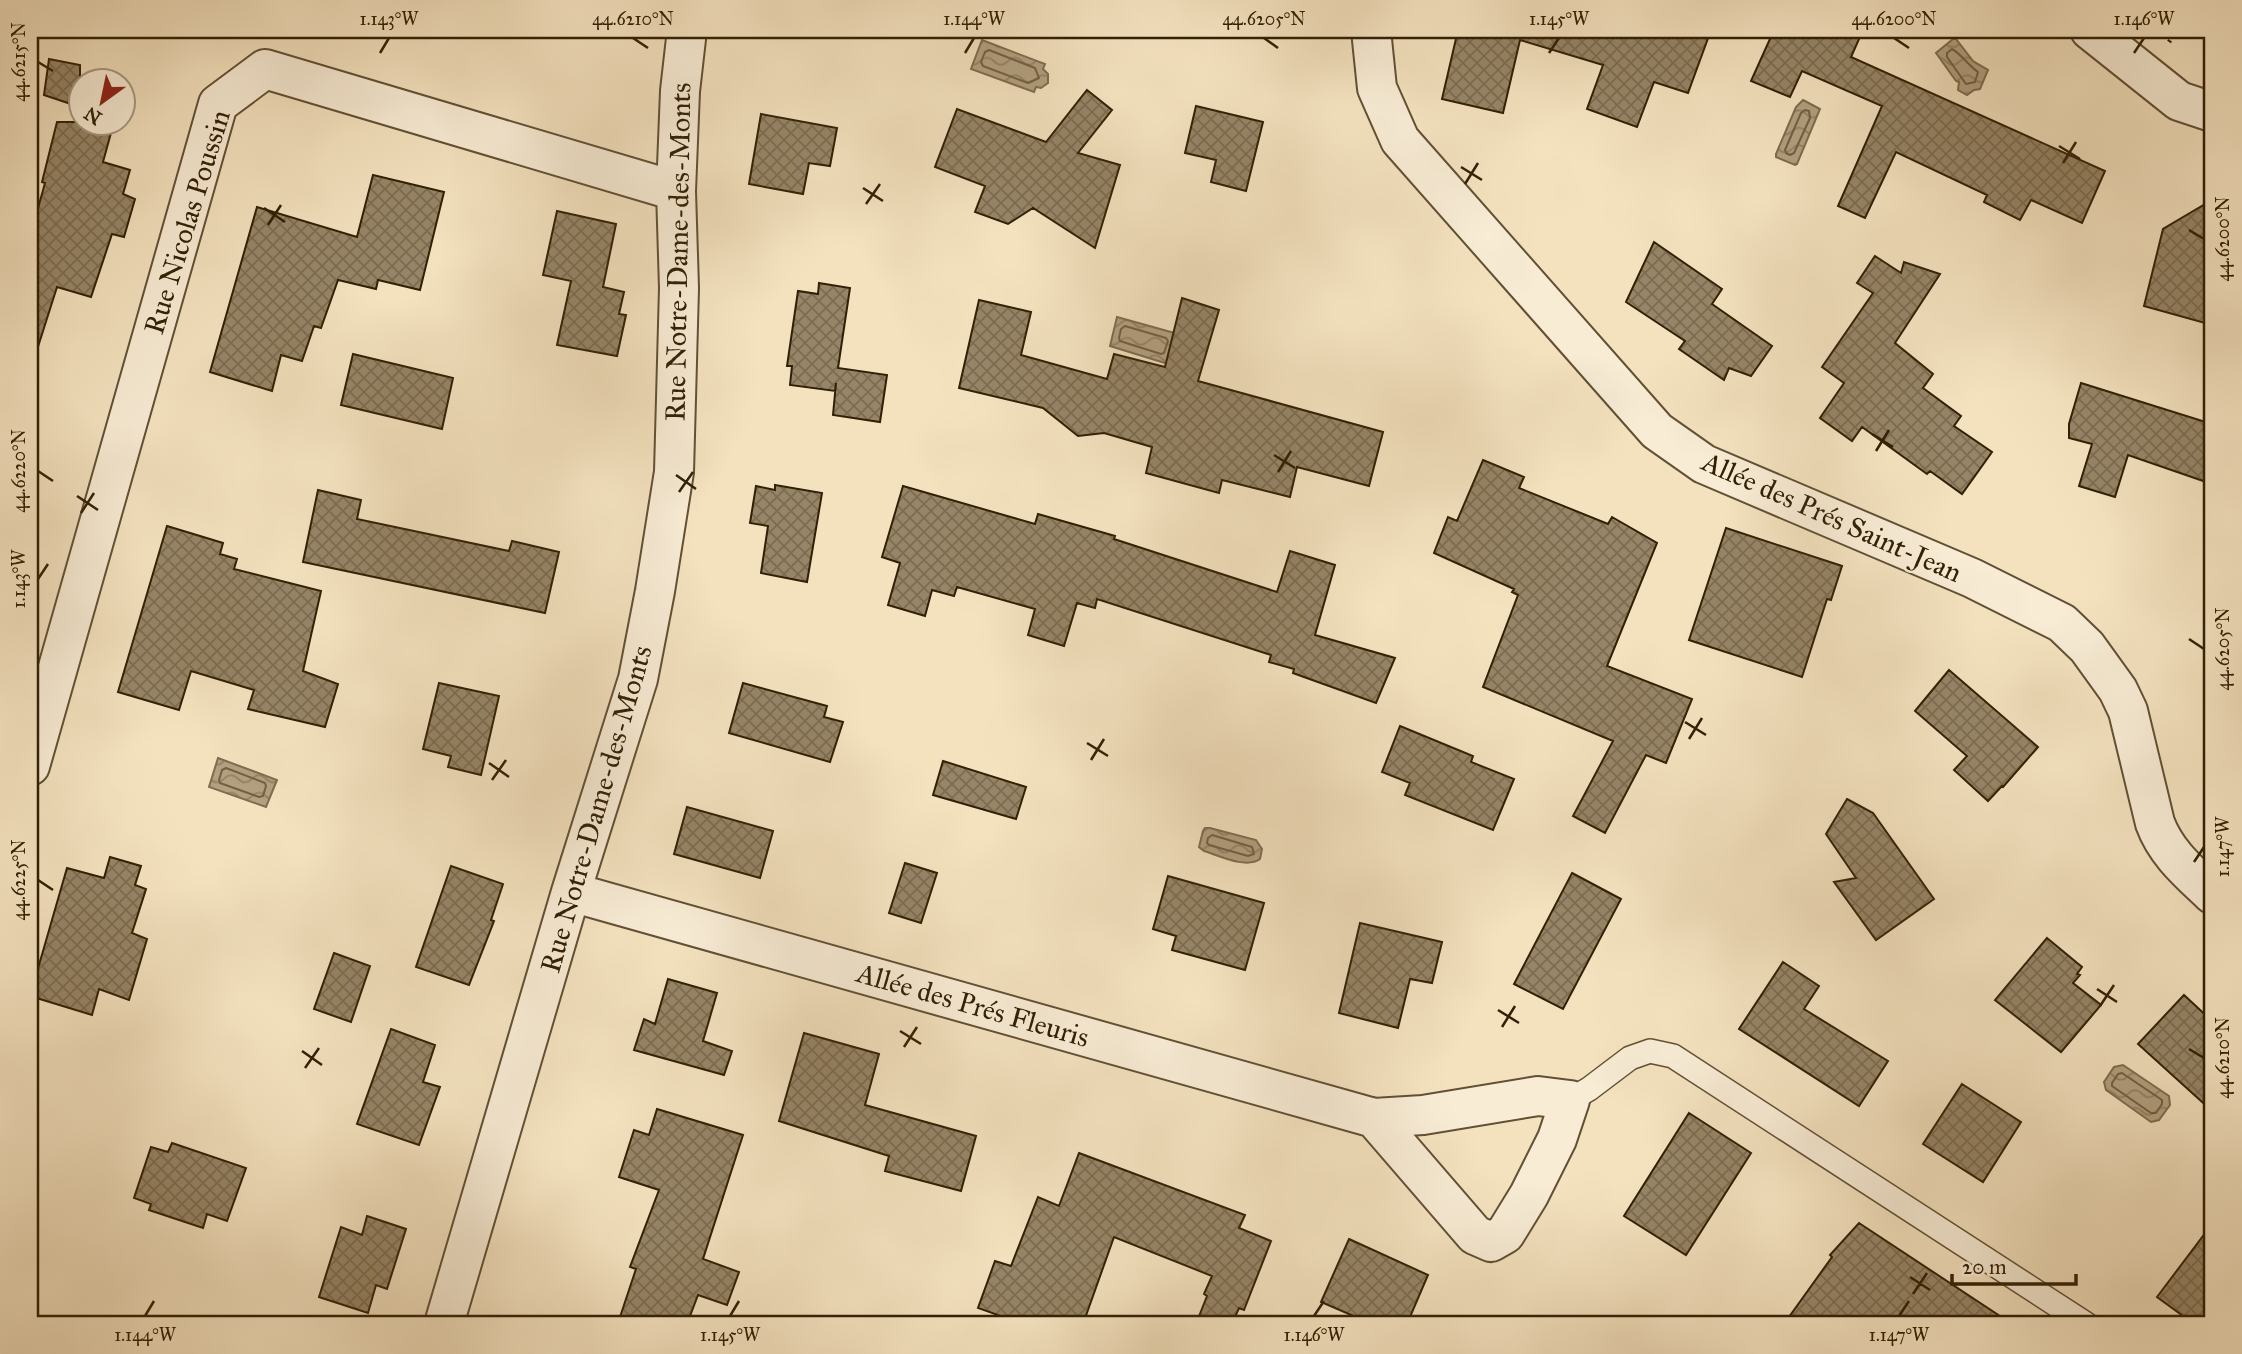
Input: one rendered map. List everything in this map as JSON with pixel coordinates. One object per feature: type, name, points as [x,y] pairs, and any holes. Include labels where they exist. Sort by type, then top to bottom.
[{"type":"street","name":"Rue Notre-Dame-des-Monts","points":[[444,1324],[571,892],[638,679],[674,472],[680,288],[676,191],[680,91],[687,30]]},
{"type":"street","name":"Allée des Prés Saint-Jean","points":[[1371,30],[1377,88],[1400,140],[1657,431],[1704,464],[1972,578],[2062,623],[2087,647],[2118,690],[2129,711],[2161,840],[2172,856],[2212,894]]},
{"type":"street","points":[[2090,30],[2179,101],[2212,112]]},
{"type":"street","name":"Rue Nicolas Poussin","points":[[30,766],[218,104],[265,69],[676,191]]},
{"type":"street","name":"Allée des Prés Fleuris","points":[[571,892],[1374,1118],[1423,1115],[1538,1096],[1570,1100]]},
{"type":"street","points":[[1374,1118],[1475,1235],[1491,1242],[1505,1234],[1530,1195],[1557,1139],[1570,1100]]},
{"type":"lane","points":[[1570,1100],[1590,1089],[1630,1058],[1650,1051],[1673,1056],[2086,1324]]},
{"type":"water","points":[[1956,39],[1973,61],[1988,70],[1980,89],[1967,95],[1958,90],[1959,82],[1936,53]]},
{"type":"water","points":[[982,40],[1045,64],[1043,69],[1048,74],[1048,83],[1041,88],[1036,87],[1034,92],[971,69]]},
{"type":"water","points":[[1803,100],[1820,109],[1795,165],[1776,157],[1776,154],[1796,107]]},
{"type":"water","points":[[1117,317],[1178,334],[1168,364],[1110,346]]},
{"type":"water","points":[[218,758],[277,780],[266,807],[209,787]]},
{"type":"water","points":[[1205,828],[1256,840],[1262,849],[1260,859],[1248,863],[1240,862],[1204,851],[1199,847]]},
{"type":"water","points":[[2123,1065],[2169,1096],[2170,1105],[2159,1120],[2151,1122],[2106,1090],[2104,1082],[2114,1067]]},
{"type":"building","points":[[1458,30],[1711,30],[1688,93],[1654,82],[1637,127],[1587,109],[1603,65],[1520,40],[1503,113],[1442,99]]},
{"type":"building","points":[[1774,30],[1863,30],[1851,57],[2105,171],[2082,223],[2031,200],[2020,220],[1984,202],[1987,195],[1896,152],[1865,218],[1838,206],[1882,106],[1802,71],[1790,97],[1751,81]]},
{"type":"building","points":[[49,59],[80,65],[66,66],[66,102],[44,95]]},
{"type":"building","points":[[1087,90],[1112,110],[1078,153],[1120,165],[1095,248],[1033,208],[1008,224],[975,212],[985,186],[935,167],[957,109],[1046,142]]},
{"type":"building","points":[[1196,106],[1263,122],[1246,191],[1211,182],[1216,160],[1185,153]]},
{"type":"building","points":[[761,114],[837,128],[830,166],[809,163],[803,194],[749,184]]},
{"type":"building","points":[[57,122],[66,122],[66,136],[110,136],[103,162],[130,170],[123,194],[135,199],[124,237],[112,234],[91,297],[57,287],[37,350],[30,349],[30,237],[45,183],[42,182]]},
{"type":"building","points":[[373,175],[444,192],[420,290],[378,280],[376,289],[338,280],[321,328],[314,326],[302,361],[281,355],[272,391],[210,372],[257,207],[357,237]]},
{"type":"building","points":[[2212,200],[2212,325],[2144,306],[2163,229]]},
{"type":"building","points":[[557,211],[616,224],[603,287],[624,292],[619,314],[626,315],[617,356],[557,345],[571,281],[543,275]]},
{"type":"building","points":[[1654,242],[1722,289],[1712,304],[1772,346],[1751,376],[1729,368],[1724,380],[1679,349],[1685,341],[1626,302]]},
{"type":"building","points":[[1875,256],[1901,273],[1904,262],[1940,274],[1895,343],[1933,374],[1923,388],[1961,416],[1954,426],[1992,452],[1962,494],[1930,471],[1927,474],[1862,427],[1852,441],[1820,418],[1844,383],[1822,367],[1873,293],[1857,283]]},
{"type":"building","points":[[819,283],[850,288],[838,368],[887,375],[880,422],[833,415],[836,383],[835,391],[790,385],[792,366],[787,366],[798,291],[818,294]]},
{"type":"building","points":[[1182,298],[1219,310],[1198,381],[1383,432],[1369,486],[1297,467],[1290,497],[1222,480],[1219,493],[1146,473],[1152,447],[1104,433],[1078,436],[1043,408],[959,388],[979,300],[1031,312],[1021,355],[1107,379],[1114,354],[1165,367]]},
{"type":"building","points":[[353,354],[453,378],[442,429],[341,405]]},
{"type":"building","points":[[2081,383],[2212,424],[2212,484],[2128,455],[2115,497],[2079,486],[2092,444],[2069,438],[2069,424]]},
{"type":"building","points":[[1483,460],[1524,477],[1519,488],[1608,524],[1612,517],[1657,543],[1607,666],[1692,699],[1666,763],[1646,755],[1605,833],[1573,816],[1613,741],[1483,687],[1518,595],[1512,592],[1514,589],[1434,553],[1448,517],[1457,521]]},
{"type":"building","points":[[775,485],[822,493],[807,582],[761,573],[768,526],[750,523],[756,486],[775,490]]},
{"type":"building","points":[[903,486],[1035,524],[1038,514],[1115,536],[1114,539],[1277,592],[1290,551],[1335,565],[1315,635],[1395,658],[1376,703],[1293,673],[1294,669],[1269,662],[1271,655],[1097,599],[1095,608],[1077,603],[1064,646],[1028,635],[1035,609],[957,587],[954,596],[932,590],[925,616],[888,605],[900,563],[882,557]]},
{"type":"building","points":[[318,490],[361,500],[357,519],[509,551],[512,541],[559,552],[545,613],[303,562]]},
{"type":"building","points":[[167,526],[223,543],[220,554],[237,559],[234,569],[321,591],[303,671],[338,684],[325,727],[248,709],[254,690],[191,671],[179,710],[118,692]]},
{"type":"building","points":[[1726,528],[1842,566],[1831,600],[1827,599],[1802,677],[1689,640]]},
{"type":"building","points":[[1949,670],[2038,747],[1988,801],[1954,770],[1967,756],[1915,711]]},
{"type":"building","points":[[439,683],[499,696],[481,775],[448,767],[451,756],[423,749]]},
{"type":"building","points":[[743,683],[827,706],[824,717],[843,722],[830,762],[729,733]]},
{"type":"building","points":[[1400,726],[1473,756],[1471,762],[1514,779],[1493,830],[1405,795],[1410,783],[1382,772]]},
{"type":"building","points":[[943,761],[1026,787],[1016,819],[933,795]]},
{"type":"building","points":[[1847,799],[1873,813],[1934,899],[1876,940],[1834,882],[1856,878],[1826,834]]},
{"type":"building","points":[[687,807],[773,831],[760,878],[674,854]]},
{"type":"building","points":[[110,857],[141,866],[135,885],[146,889],[132,933],[147,939],[129,1000],[99,989],[92,1015],[30,996],[67,868],[104,878]]},
{"type":"building","points":[[905,863],[937,873],[921,923],[889,913]]},
{"type":"building","points":[[451,866],[503,884],[491,920],[494,921],[469,985],[416,967]]},
{"type":"building","points":[[1572,873],[1621,899],[1563,1009],[1514,984]]},
{"type":"building","points":[[1168,876],[1264,903],[1245,970],[1172,950],[1176,936],[1153,929]]},
{"type":"building","points":[[1360,923],[1442,942],[1432,983],[1410,979],[1398,1028],[1339,1013]]},
{"type":"building","points":[[2047,938],[2082,967],[2077,974],[2080,975],[2073,983],[2101,1005],[2061,1052],[1995,1000]]},
{"type":"building","points":[[334,953],[370,966],[351,1022],[314,1009]]},
{"type":"building","points":[[1783,962],[1819,986],[1804,1009],[1888,1061],[1859,1106],[1739,1029]]},
{"type":"building","points":[[668,979],[717,993],[703,1041],[732,1051],[724,1075],[634,1050],[644,1019],[655,1024]]},
{"type":"building","points":[[2184,995],[2212,1021],[2212,1111],[2138,1044]]},
{"type":"building","points":[[391,1029],[435,1045],[423,1082],[440,1087],[419,1145],[357,1124]]},
{"type":"building","points":[[804,1033],[879,1054],[865,1105],[976,1136],[961,1191],[885,1171],[889,1156],[779,1121]]},
{"type":"building","points":[[1962,1084],[2021,1122],[1983,1182],[1923,1144]]},
{"type":"building","points":[[657,1109],[743,1135],[703,1259],[739,1272],[727,1305],[698,1295],[687,1324],[641,1324],[620,1317],[636,1269],[630,1267],[659,1190],[619,1177],[634,1130],[649,1135]]},
{"type":"building","points":[[1689,1113],[1751,1153],[1686,1255],[1624,1216]]},
{"type":"building","points":[[172,1143],[246,1168],[227,1221],[207,1214],[203,1228],[149,1210],[151,1204],[134,1198],[151,1147],[168,1152]]},
{"type":"building","points":[[1079,1153],[1245,1215],[1239,1228],[1271,1241],[1244,1310],[1239,1308],[1232,1324],[1196,1324],[1212,1276],[1114,1237],[1083,1324],[1023,1324],[978,1308],[995,1261],[1011,1266],[1038,1197],[1059,1206]]},
{"type":"building","points":[[367,1216],[406,1229],[387,1289],[376,1285],[368,1313],[319,1297],[341,1227],[362,1235]]},
{"type":"building","points":[[1859,1223],[2012,1324],[1784,1324],[1832,1257],[1830,1255]]},
{"type":"building","points":[[2212,1224],[2212,1324],[2194,1324],[2157,1297]]},
{"type":"building","points":[[1349,1239],[1428,1275],[1407,1324],[1372,1324],[1321,1302]]}]
